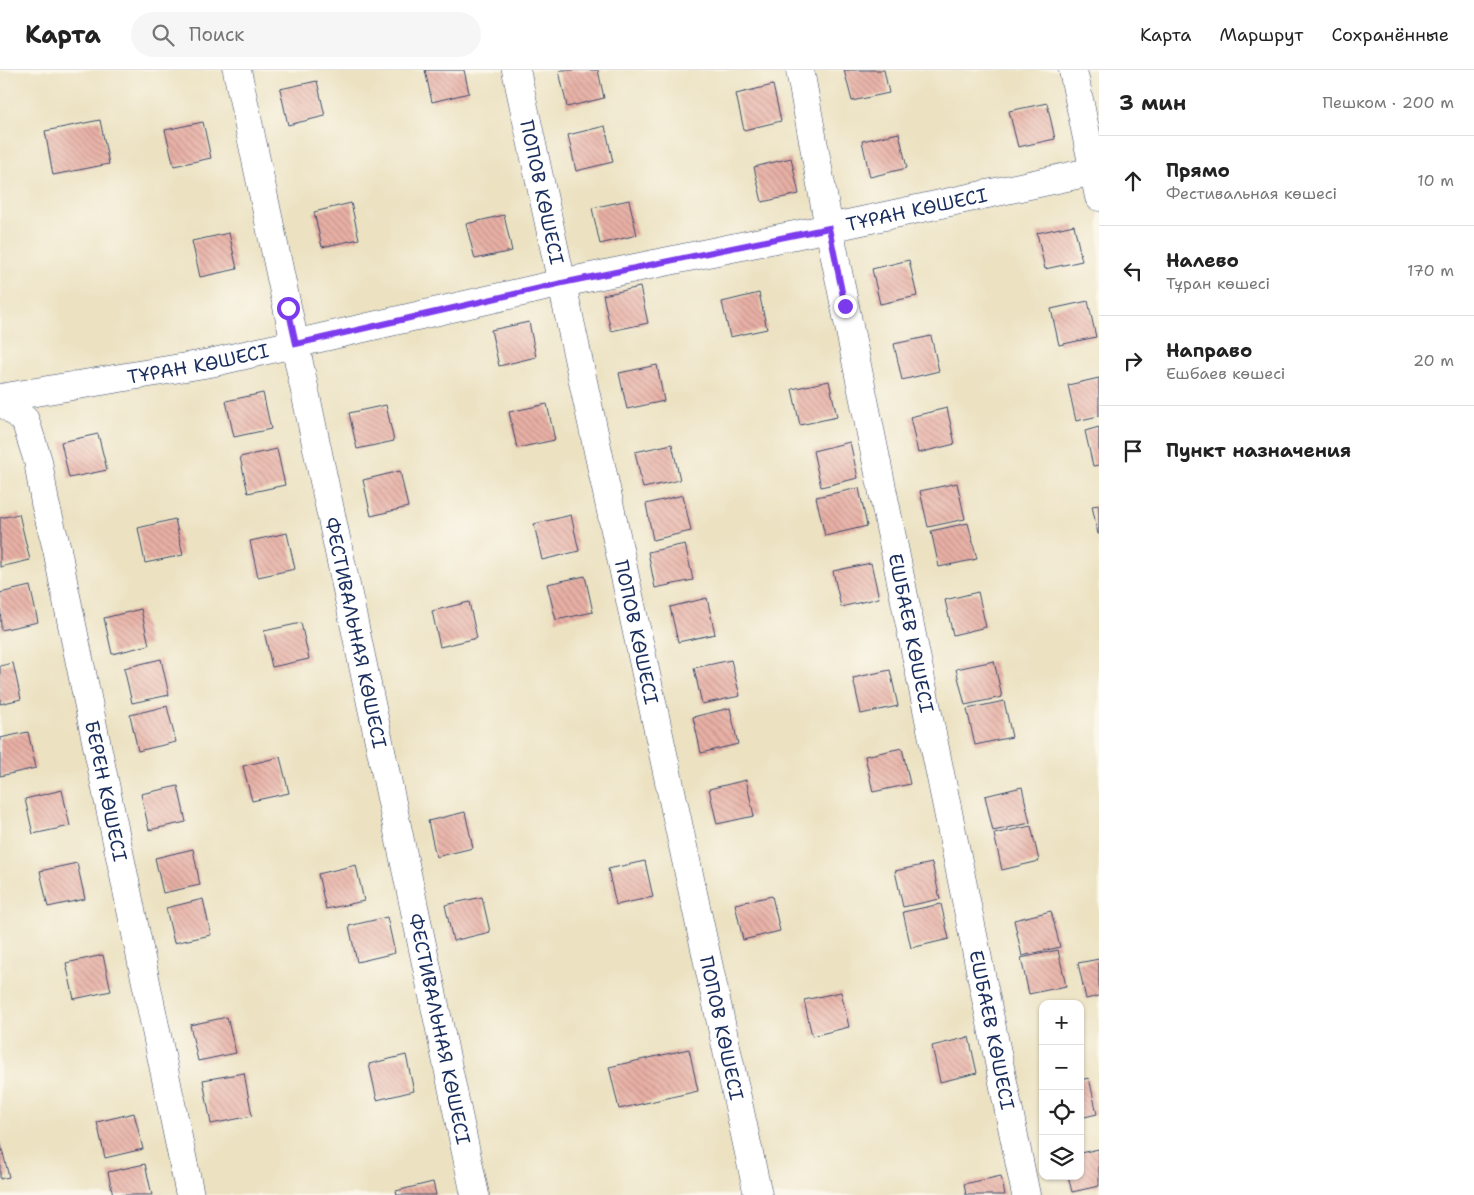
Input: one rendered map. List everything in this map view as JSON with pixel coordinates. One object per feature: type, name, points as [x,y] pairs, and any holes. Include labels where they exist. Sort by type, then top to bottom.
[{"type":"street","name":"ФЕСТИВАЛЬНАЯ КӨШЕСІ","points":[[237,70],[475,1195]]},
{"type":"street","name":"ПОПОВ КӨШЕСІ","points":[[516,70],[758,1195]]},
{"type":"street","name":"ЕШБАЕВ КӨШЕСІ","points":[[800,70],[829,228],[1026,1195]]},
{"type":"street","points":[[1073,70],[1097,180]]},
{"type":"street","name":"ТҰРАН КӨШЕСІ","points":[[0,399],[172,370],[296,344],[562,283],[829,228],[1097,180]]},
{"type":"street","name":"БЕРЕН КӨШЕСІ","points":[[0,399],[25,420],[38,461],[45,503],[57,549],[190,1195]]},
{"type":"building","points":[[425,70],[464,70],[469,93],[432,102]]},
{"type":"building","points":[[598,70],[604,98],[567,107],[559,71]]},
{"type":"building","points":[[844,70],[884,70],[889,93],[852,101]]},
{"type":"building","points":[[317,81],[325,116],[288,125],[280,89]]},
{"type":"building","points":[[773,85],[781,121],[744,130],[736,94]]},
{"type":"building","points":[[1047,103],[1055,139],[1018,147],[1009,111]]},
{"type":"building","points":[[100,120],[109,164],[53,175],[45,131]]},
{"type":"building","points":[[203,122],[211,158],[174,166],[165,130]]},
{"type":"building","points":[[605,126],[613,162],[576,171],[568,135]]},
{"type":"building","points":[[899,133],[907,168],[870,177],[862,141]]},
{"type":"building","points":[[791,158],[799,194],[762,202],[754,167]]},
{"type":"building","points":[[629,200],[637,235],[600,244],[592,208]]},
{"type":"building","points":[[351,203],[359,239],[322,247],[314,212]]},
{"type":"building","points":[[504,215],[512,251],[475,259],[466,224]]},
{"type":"building","points":[[1074,225],[1082,261],[1045,269],[1037,233]]},
{"type":"building","points":[[229,233],[237,269],[200,277],[192,241]]},
{"type":"building","points":[[909,260],[917,296],[880,304],[872,269]]},
{"type":"building","points":[[640,287],[648,323],[611,331],[603,295]]},
{"type":"building","points":[[759,293],[767,329],[730,337],[722,302]]},
{"type":"building","points":[[1088,301],[1096,337],[1059,345],[1051,309]]},
{"type":"building","points":[[529,322],[536,357],[499,366],[491,330]]},
{"type":"building","points":[[931,336],[939,371],[902,380],[894,344]]},
{"type":"building","points":[[657,365],[664,401],[627,409],[619,373]]},
{"type":"building","points":[[1099,378],[1099,416],[1076,421],[1068,385]]},
{"type":"building","points":[[829,381],[837,417],[800,425],[792,389]]},
{"type":"building","points":[[263,393],[271,429],[234,437],[226,401]]},
{"type":"building","points":[[547,404],[555,440],[517,448],[509,412]]},
{"type":"building","points":[[386,405],[394,441],[357,449],[349,413]]},
{"type":"building","points":[[947,408],[955,444],[918,453],[910,417]]},
{"type":"building","points":[[1099,427],[1099,465],[1093,466],[1085,431]]},
{"type":"building","points":[[98,434],[107,470],[69,478],[61,442]]},
{"type":"building","points":[[850,442],[858,478],[821,487],[813,451]]},
{"type":"building","points":[[672,444],[680,480],[643,488],[635,452]]},
{"type":"building","points":[[277,449],[285,485],[248,493],[240,457]]},
{"type":"building","points":[[400,471],[408,507],[371,516],[363,480]]},
{"type":"building","points":[[957,483],[965,519],[928,527],[920,491]]},
{"type":"building","points":[[859,488],[867,526],[825,536],[816,497]]},
{"type":"building","points":[[683,495],[691,531],[653,540],[646,504]]},
{"type":"building","points":[[1099,505],[1099,534],[1098,534],[1092,506]]},
{"type":"building","points":[[19,514],[30,560],[0,567],[0,518]]},
{"type":"building","points":[[571,515],[579,551],[542,560],[534,524]]},
{"type":"building","points":[[175,519],[183,555],[145,563],[138,528]]},
{"type":"building","points":[[968,523],[977,559],[939,567],[931,531]]},
{"type":"building","points":[[287,533],[295,569],[258,577],[250,541]]},
{"type":"building","points":[[685,544],[693,580],[655,588],[648,552]]},
{"type":"building","points":[[871,563],[879,598],[841,607],[833,571]]},
{"type":"building","points":[[585,576],[593,612],[556,620],[547,584]]},
{"type":"building","points":[[30,586],[38,622],[1,630],[0,593]]},
{"type":"building","points":[[978,592],[986,627],[953,635],[945,600]]},
{"type":"building","points":[[707,598],[715,634],[678,642],[670,607]]},
{"type":"building","points":[[469,602],[477,638],[440,647],[432,611]]},
{"type":"building","points":[[141,609],[149,645],[112,654],[104,618]]},
{"type":"building","points":[[301,623],[309,659],[272,667],[264,631]]},
{"type":"building","points":[[161,659],[169,695],[132,703],[124,668]]},
{"type":"building","points":[[731,660],[740,696],[702,704],[694,668]]},
{"type":"building","points":[[994,661],[1002,697],[965,705],[956,669]]},
{"type":"building","points":[[13,663],[21,699],[0,704],[0,666]]},
{"type":"building","points":[[890,670],[898,706],[861,714],[853,678]]},
{"type":"building","points":[[1004,701],[1012,737],[975,745],[967,709]]},
{"type":"building","points":[[167,706],[176,742],[138,751],[130,715]]},
{"type":"building","points":[[730,708],[738,744],[701,753],[693,717]]},
{"type":"building","points":[[28,732],[36,768],[0,776],[0,738]]},
{"type":"building","points":[[902,748],[910,784],[873,792],[865,756]]},
{"type":"building","points":[[280,757],[289,793],[252,801],[243,766]]},
{"type":"building","points":[[746,780],[754,816],[717,824],[709,789]]},
{"type":"building","points":[[178,786],[186,822],[149,830],[141,794]]},
{"type":"building","points":[[1022,787],[1030,823],[993,831],[985,796]]},
{"type":"building","points":[[62,790],[70,826],[33,834],[25,799]]},
{"type":"building","points":[[465,812],[473,848],[436,857],[428,821]]},
{"type":"building","points":[[1031,826],[1039,861],[1002,870],[994,834]]},
{"type":"building","points":[[193,849],[200,885],[163,893],[155,858]]},
{"type":"building","points":[[645,861],[653,897],[616,905],[608,869]]},
{"type":"building","points":[[77,863],[85,899],[48,907],[40,871]]},
{"type":"building","points":[[932,863],[940,899],[903,907],[895,871]]},
{"type":"building","points":[[356,865],[364,901],[326,909],[318,874]]},
{"type":"building","points":[[772,896],[780,931],[743,940],[735,904]]},
{"type":"building","points":[[482,897],[490,932],[453,941],[445,905]]},
{"type":"building","points":[[203,899],[211,935],[174,943],[166,908]]},
{"type":"building","points":[[941,904],[949,939],[911,948],[903,912]]},
{"type":"building","points":[[1051,911],[1060,947],[1022,956],[1014,920]]},
{"type":"building","points":[[387,917],[395,953],[357,962],[349,926]]},
{"type":"building","points":[[1058,950],[1066,986],[1029,994],[1021,958]]},
{"type":"building","points":[[103,955],[111,991],[74,999],[66,963]]},
{"type":"building","points":[[1099,959],[1099,996],[1086,999],[1078,963]]},
{"type":"building","points":[[841,992],[849,1027],[812,1036],[804,1000]]},
{"type":"building","points":[[227,1017],[236,1053],[198,1061],[190,1025]]},
{"type":"building","points":[[969,1037],[977,1073],[940,1082],[932,1046]]},
{"type":"building","points":[[689,1049],[698,1091],[619,1109],[609,1067]]},
{"type":"building","points":[[406,1055],[414,1091],[377,1100],[369,1064]]},
{"type":"building","points":[[244,1073],[252,1116],[211,1124],[203,1080]]},
{"type":"building","points":[[1089,1078],[1097,1114],[1084,1117],[1084,1090],[1084,1079]]},
{"type":"building","points":[[134,1113],[143,1149],[105,1158],[97,1122]]},
{"type":"building","points":[[0,1141],[9,1177],[0,1179]]},
{"type":"building","points":[[1099,1149],[1099,1186],[1072,1192],[1069,1180],[1084,1180],[1084,1152]]},
{"type":"building","points":[[145,1164],[152,1195],[113,1195],[108,1172]]},
{"type":"building","points":[[1001,1176],[1005,1195],[966,1195],[964,1184]]},
{"type":"building","points":[[433,1182],[436,1195],[397,1195],[396,1191]]},
{"type":"route","points":[[288,308],[296,344],[562,283],[829,228],[845,306]]}]
